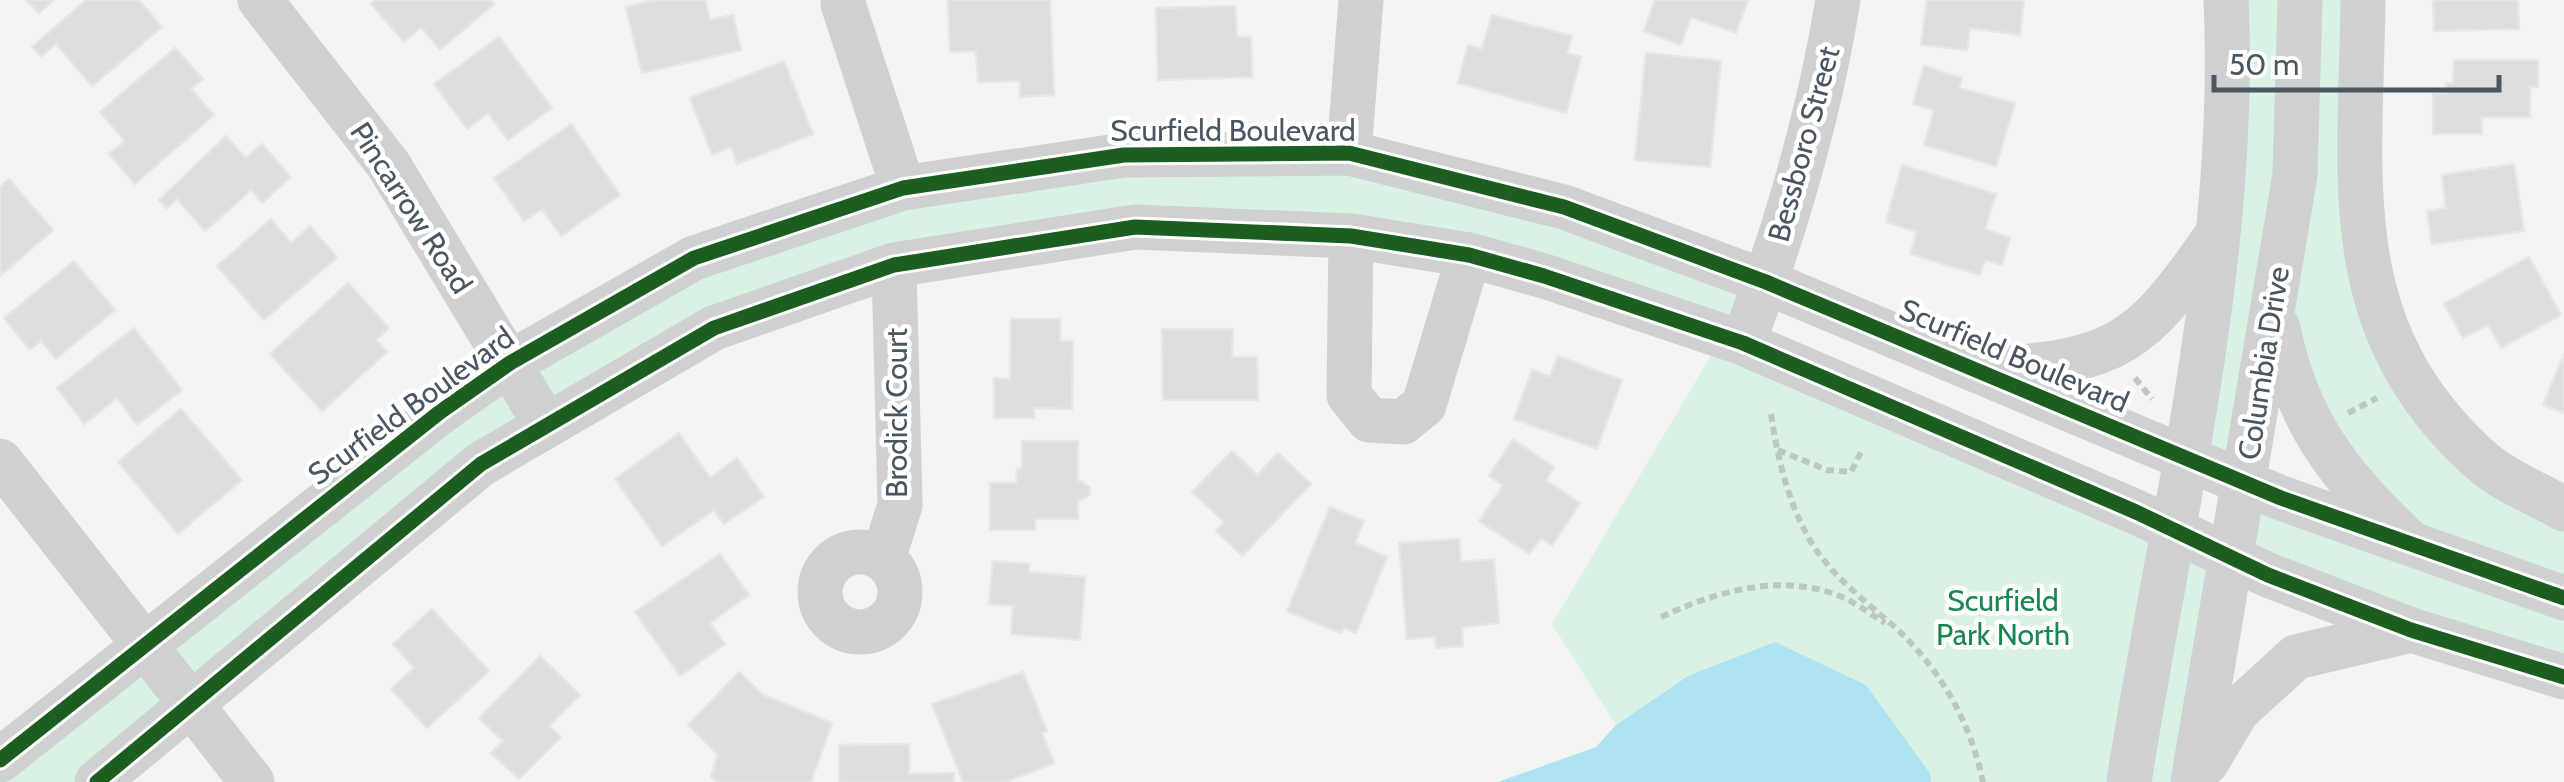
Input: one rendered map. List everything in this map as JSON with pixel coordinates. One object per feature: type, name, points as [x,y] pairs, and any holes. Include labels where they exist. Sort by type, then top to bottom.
[{"type":"street","name":"Pincarrow Road","points":[[260,0],[388,164],[546,425]]},
{"type":"street","points":[[1350,153],[1361,0]]},
{"type":"street","name":"Bessboro Street","points":[[1744,343],[1816,114],[1838,0]]},
{"type":"street","name":"Columbia Drive","points":[[2128,782],[2171,528],[2188,457],[2218,234],[2230,70],[2226,0]]},
{"type":"street","name":"Columbia Drive","points":[[2194,782],[2296,174],[2300,0]]},
{"type":"street","points":[[2362,0],[2361,218],[2372,294],[2410,382],[2486,464],[2564,508]]},
{"type":"street","points":[[834,1],[903,188]]},
{"type":"street","name":"Scurfield Boulevard","points":[[0,760],[440,412],[510,364],[694,258],[903,188],[1124,155],[1350,153],[1564,207],[1766,282],[2417,549],[2564,598]]},
{"type":"street","points":[[97,782],[481,464],[714,328],[894,265],[1135,226],[1351,236],[1469,255],[1744,343],[2171,528],[2233,559],[2410,630],[2564,678]]},
{"type":"street","points":[[1979,370],[2049,366],[2112,350],[2166,308],[2218,234]]},
{"type":"street","points":[[1351,236],[1349,395],[1370,420],[1402,422],[1424,406],[1469,255]]},
{"type":"street","name":"Brodick Court","points":[[884,559],[900,505],[894,265]]},
{"type":"street","points":[[2273,302],[2288,378],[2312,432],[2370,505],[2417,549]]},
{"type":"street","points":[[0,462],[252,782]]},
{"type":"street","points":[[2194,782],[2238,711],[2296,657],[2410,630]]},
{"type":"path","points":[[2345,415],[2410,382]]},
{"type":"path","points":[[1771,414],[1776,449],[1806,533],[1841,579],[1901,633],[1946,686],[1976,746],[1983,782]]},
{"type":"path","points":[[1776,449],[1827,470],[1850,472],[1863,448]]},
{"type":"path","points":[[1660,617],[1725,592],[1787,585],[1838,595],[1901,633]]},
{"type":"green space","name":"Scurfield Park North","points":[[2226,0],[2363,0],[2361,218],[2410,382],[2564,509],[2564,677],[2233,560],[2193,782],[1931,782],[1930,773],[1866,685],[1688,676],[1616,725],[1552,624],[1719,342],[1469,255],[1135,227],[894,265],[481,464],[97,782],[0,782],[0,760],[510,363],[903,188],[1349,153],[1766,282],[1721,340],[2233,559],[2245,482],[2188,457]],"holes":[[[2288,378],[2414,548],[2246,482]]]},
{"type":"water","points":[[1775,642],[1866,685],[1930,773],[1931,782],[1498,782],[1596,747],[1616,725],[1688,676]]},
{"type":"building","points":[[26,0],[53,0],[39,13]]},
{"type":"building","points":[[86,0],[139,0],[162,27],[92,86],[56,44],[41,56],[32,47]]},
{"type":"building","points":[[375,0],[490,0],[494,4],[440,50],[421,27],[404,42],[371,4]]},
{"type":"building","points":[[655,0],[705,0],[710,20],[733,15],[741,50],[642,73],[626,7]]},
{"type":"building","points":[[948,0],[1050,0],[1054,95],[1020,97],[1020,81],[978,82],[976,51],[950,52]]},
{"type":"building","points":[[1655,0],[1748,0],[1736,33],[1691,17],[1681,45],[1644,31]]},
{"type":"building","points":[[1927,0],[2024,0],[2020,35],[1970,28],[1967,50],[1921,45]]},
{"type":"building","points":[[2433,0],[2518,0],[2519,29],[2434,31]]},
{"type":"building","points":[[1235,6],[1237,37],[1251,37],[1252,77],[1158,80],[1156,8]]},
{"type":"building","points":[[1492,15],[1572,36],[1567,53],[1581,57],[1566,113],[1458,83],[1468,45],[1482,49]]},
{"type":"building","points":[[499,37],[552,108],[508,140],[488,113],[467,129],[434,84]]},
{"type":"building","points":[[175,48],[203,79],[191,89],[214,115],[135,184],[109,154],[125,141],[100,112]]},
{"type":"building","points":[[1646,53],[1721,61],[1710,167],[1635,160]]},
{"type":"building","points":[[2454,60],[2538,60],[2538,87],[2530,87],[2530,117],[2481,117],[2482,134],[2433,134],[2433,94],[2446,94],[2446,83],[2453,83]]},
{"type":"building","points":[[784,61],[813,134],[737,164],[731,147],[712,155],[690,98]]},
{"type":"building","points":[[1924,66],[1962,78],[1959,88],[2015,103],[1996,166],[1924,145],[1934,110],[1913,104]]},
{"type":"building","points":[[571,124],[620,195],[561,236],[542,209],[524,221],[494,178]]},
{"type":"building","points":[[226,136],[246,158],[262,144],[291,177],[262,203],[251,190],[205,231],[177,199],[167,208],[159,200]]},
{"type":"building","points":[[2514,164],[2524,231],[2432,244],[2427,211],[2446,208],[2442,175]]},
{"type":"building","points":[[1902,165],[1996,194],[1985,229],[2010,238],[2002,265],[1985,260],[1980,275],[1910,254],[1917,232],[1886,222]]},
{"type":"building","points":[[9,179],[53,230],[0,276],[0,187]]},
{"type":"building","points":[[271,219],[291,243],[310,226],[337,257],[264,320],[217,266]]},
{"type":"building","points":[[2529,257],[2561,315],[2501,348],[2488,325],[2463,338],[2444,304]]},
{"type":"building","points":[[74,261],[115,310],[56,359],[41,341],[30,350],[4,318]]},
{"type":"building","points":[[348,283],[389,328],[376,340],[387,352],[322,411],[270,354]]},
{"type":"building","points":[[1011,319],[1060,319],[1060,341],[1073,341],[1072,409],[1034,408],[1034,418],[994,418],[994,378],[1010,379]]},
{"type":"building","points":[[134,328],[182,390],[137,425],[117,398],[84,424],[57,388]]},
{"type":"building","points":[[1162,329],[1233,329],[1232,357],[1257,357],[1258,400],[1163,400]]},
{"type":"building","points":[[2564,354],[2564,413],[2543,405]]},
{"type":"building","points":[[1558,356],[1622,380],[1597,449],[1514,419],[1532,370],[1550,377]]},
{"type":"building","points":[[181,409],[242,480],[178,534],[118,462]]},
{"type":"building","points":[[679,433],[710,478],[737,458],[764,497],[724,524],[714,510],[662,546],[615,479]]},
{"type":"building","points":[[1513,439],[1554,467],[1546,480],[1580,503],[1552,546],[1541,538],[1529,554],[1479,521],[1503,485],[1489,476]]},
{"type":"building","points":[[1022,441],[1078,441],[1078,480],[1090,487],[1090,494],[1078,502],[1078,519],[1035,519],[1035,530],[990,530],[990,483],[1016,483],[1017,469],[1022,469]]},
{"type":"building","points":[[1232,451],[1257,475],[1278,453],[1311,484],[1242,556],[1216,531],[1224,522],[1192,492]]},
{"type":"building","points":[[1330,507],[1364,521],[1355,543],[1387,557],[1356,633],[1344,628],[1341,633],[1287,611]]},
{"type":"building","points":[[1459,539],[1461,562],[1494,559],[1499,623],[1462,627],[1463,646],[1436,648],[1435,637],[1407,639],[1399,543]]},
{"type":"building","points":[[720,554],[749,595],[710,623],[725,644],[680,676],[635,612]]},
{"type":"building","points":[[993,561],[1029,564],[1029,572],[1085,577],[1080,640],[1011,634],[1013,606],[989,604]]},
{"type":"building","points":[[432,609],[489,671],[427,728],[391,689],[414,668],[393,644]]},
{"type":"building","points":[[540,656],[580,695],[549,726],[561,737],[519,779],[491,753],[503,741],[479,718]]},
{"type":"building","points":[[739,672],[763,695],[832,723],[811,782],[717,782],[711,776],[718,755],[688,725]]},
{"type":"building","points":[[1023,672],[1047,731],[1042,733],[1054,763],[1006,782],[963,782],[932,704]]},
{"type":"building","points":[[909,744],[909,774],[954,773],[954,782],[839,782],[839,745]]},
{"type":"cycle path","points":[[0,760],[440,412],[510,363],[694,258],[903,188],[1124,155],[1349,153],[1564,207],[1766,282],[2281,498],[2564,598]]},
{"type":"cycle path","points":[[97,782],[481,464],[714,328],[894,265],[1135,227],[1351,236],[1469,255],[1544,276],[1743,343],[2136,512],[2268,575],[2411,630],[2564,677]]}]
